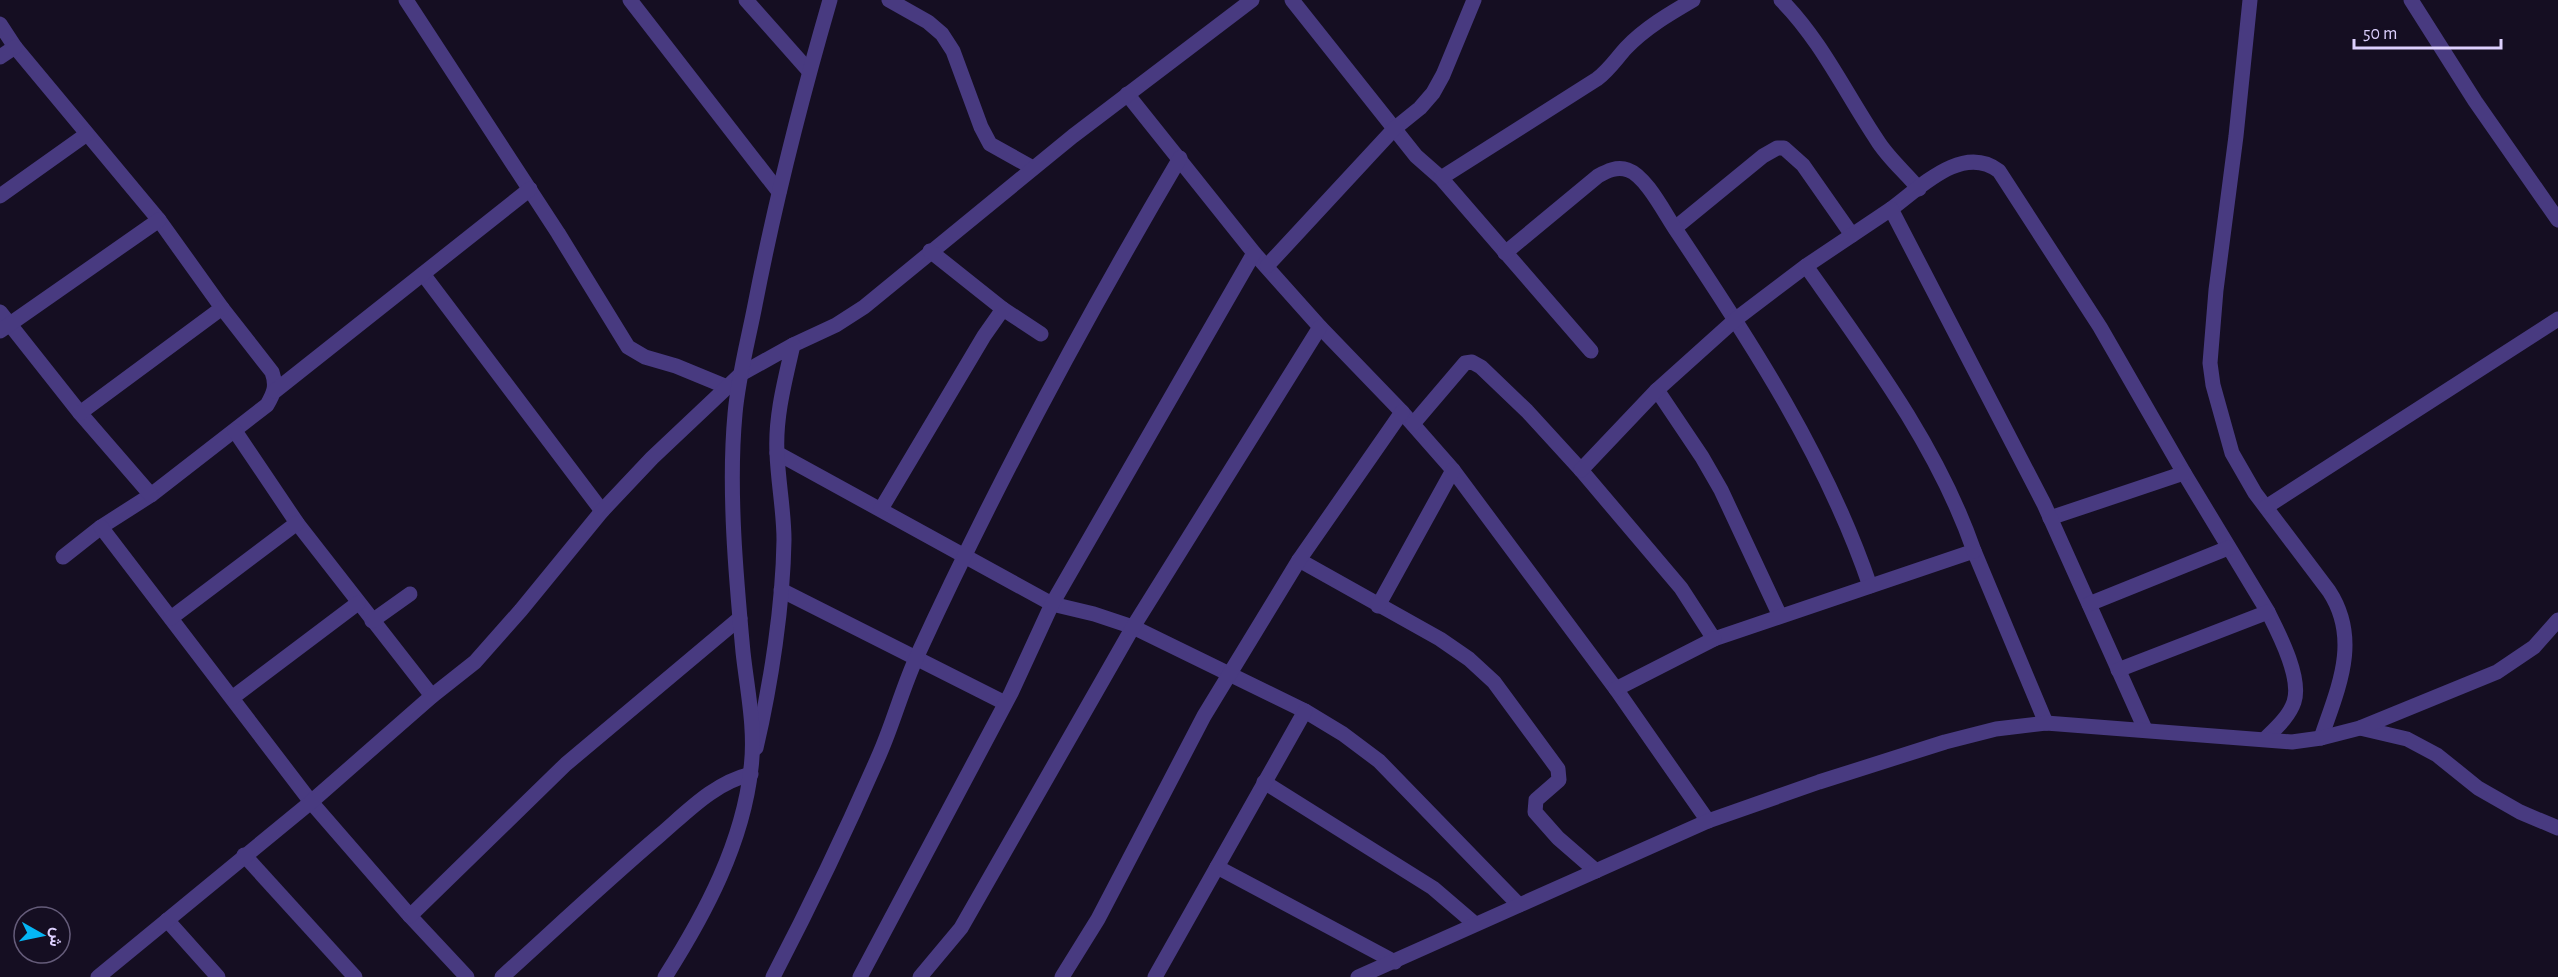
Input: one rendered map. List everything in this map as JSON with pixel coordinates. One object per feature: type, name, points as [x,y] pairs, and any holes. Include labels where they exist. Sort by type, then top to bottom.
[{"type":"street","points":[[406,0],[530,189],[628,347],[645,357],[676,366],[727,387]]},
{"type":"street","points":[[630,0],[780,192]]},
{"type":"street","points":[[746,0],[809,71]]},
{"type":"street","points":[[751,769],[750,720],[740,618],[732,458],[735,411],[780,192],[809,71],[830,0]]},
{"type":"street","points":[[889,0],[928,22],[942,34],[952,51],[985,137],[990,144],[1033,168]]},
{"type":"street","points":[[98,977],[311,802],[432,696],[475,662],[602,511],[652,458],[741,374],[793,345],[836,325],[864,307],[1033,168],[1252,0]]},
{"type":"street","points":[[1292,0],[1416,156],[1441,178],[1591,351]]},
{"type":"street","points":[[1267,266],[1394,129],[1420,108],[1433,93],[1443,75],[1474,0]]},
{"type":"street","points":[[1441,178],[1597,79],[1609,70],[1642,34],[1693,0]]},
{"type":"street","points":[[1780,0],[1813,40],[1877,141],[1919,189]]},
{"type":"street","points":[[2250,0],[2236,136],[2216,290],[2210,363],[2221,420],[2232,453],[2255,493],[2329,591],[2338,606],[2343,621],[2346,648],[2344,663],[2321,738]]},
{"type":"street","points":[[2412,0],[2475,101],[2558,220]]},
{"type":"street","points":[[0,24],[15,46],[159,220],[222,308],[272,372],[275,392]]},
{"type":"street","points":[[0,57],[15,46]]},
{"type":"street","points":[[1128,94],[1254,253],[1453,470],[1616,689],[1708,821]]},
{"type":"street","points":[[0,195],[87,134]]},
{"type":"street","points":[[1675,228],[1762,156],[1777,148],[1784,148],[1803,165],[1852,235]]},
{"type":"street","points":[[772,977],[810,904],[876,762],[916,658],[964,555],[1067,356],[1180,158]]},
{"type":"street","points":[[1581,470],[1657,390],[1736,319],[1806,266],[1947,169],[1966,162],[1984,162],[1999,171],[2100,327],[2280,636],[2295,686],[2294,702],[2285,718],[2265,739]]},
{"type":"street","points":[[1505,253],[1598,176],[1621,168],[1630,170],[1639,177],[1736,319],[1799,427],[1839,505],[1870,586]]},
{"type":"street","points":[[63,557],[101,528],[151,495],[236,430],[267,405],[275,392],[530,189]]},
{"type":"street","points":[[1891,209],[2050,519],[2145,729]]},
{"type":"street","points":[[151,495],[3,322],[159,220]]},
{"type":"street","points":[[930,251],[1003,309],[1041,334]]},
{"type":"street","points":[[860,977],[1005,703],[1052,604],[1254,253]]},
{"type":"street","points":[[1806,266],[1855,335],[1945,477],[2046,723]]},
{"type":"street","points":[[423,274],[602,511]]},
{"type":"street","points":[[80,412],[222,308]]},
{"type":"street","points":[[881,509],[978,346],[1003,309]]},
{"type":"street","points":[[2266,507],[2558,319]]},
{"type":"street","points":[[920,977],[962,928],[1133,627],[1320,327]]},
{"type":"street","points":[[665,977],[682,951],[727,862],[751,769],[772,656],[781,590],[784,539],[777,453],[782,393],[793,345]]},
{"type":"street","points":[[1413,424],[1465,363],[1472,362],[1482,367],[1581,470],[1676,581],[1714,639]]},
{"type":"street","points":[[1657,390],[1721,490],[1780,616]]},
{"type":"street","points":[[1062,977],[1098,919],[1204,716],[1299,560],[1402,412]]},
{"type":"street","points":[[236,430],[297,523],[432,696]]},
{"type":"street","points":[[777,453],[1052,604],[1094,614],[1133,627],[1305,711],[1343,734],[1379,761],[1519,905]]},
{"type":"street","points":[[1378,606],[1453,470]]},
{"type":"street","points":[[2050,519],[2184,473]]},
{"type":"street","points":[[171,618],[297,523]]},
{"type":"street","points":[[101,528],[311,802],[410,916],[467,977]]},
{"type":"street","points":[[2088,604],[2228,548]]},
{"type":"street","points":[[1616,689],[1714,639],[1974,550]]},
{"type":"street","points":[[1299,560],[1440,639],[1469,658],[1494,682],[1536,738],[1560,776],[1559,780],[1536,800],[1536,812],[1558,838],[1596,871]]},
{"type":"street","points":[[781,590],[1005,703]]},
{"type":"street","points":[[372,621],[410,594]]},
{"type":"street","points":[[232,698],[358,603]]},
{"type":"street","points":[[2118,670],[2268,612]]},
{"type":"street","points":[[410,916],[566,764],[740,618]]},
{"type":"street","points":[[1358,977],[1708,821],[1819,782],[1945,742],[1996,729],[2046,723],[2292,742],[2321,738],[2360,728],[2497,672],[2534,647],[2558,620]]},
{"type":"street","points":[[1155,977],[1305,711]]},
{"type":"street","points":[[2360,728],[2407,739],[2437,754],[2478,788],[2520,812],[2558,828]]},
{"type":"street","points":[[502,977],[626,864],[714,789],[751,769]]},
{"type":"street","points":[[1264,783],[1433,888],[1474,924]]},
{"type":"street","points":[[244,855],[355,977]]},
{"type":"street","points":[[1217,867],[1395,962]]},
{"type":"street","points":[[167,920],[218,977]]}]
